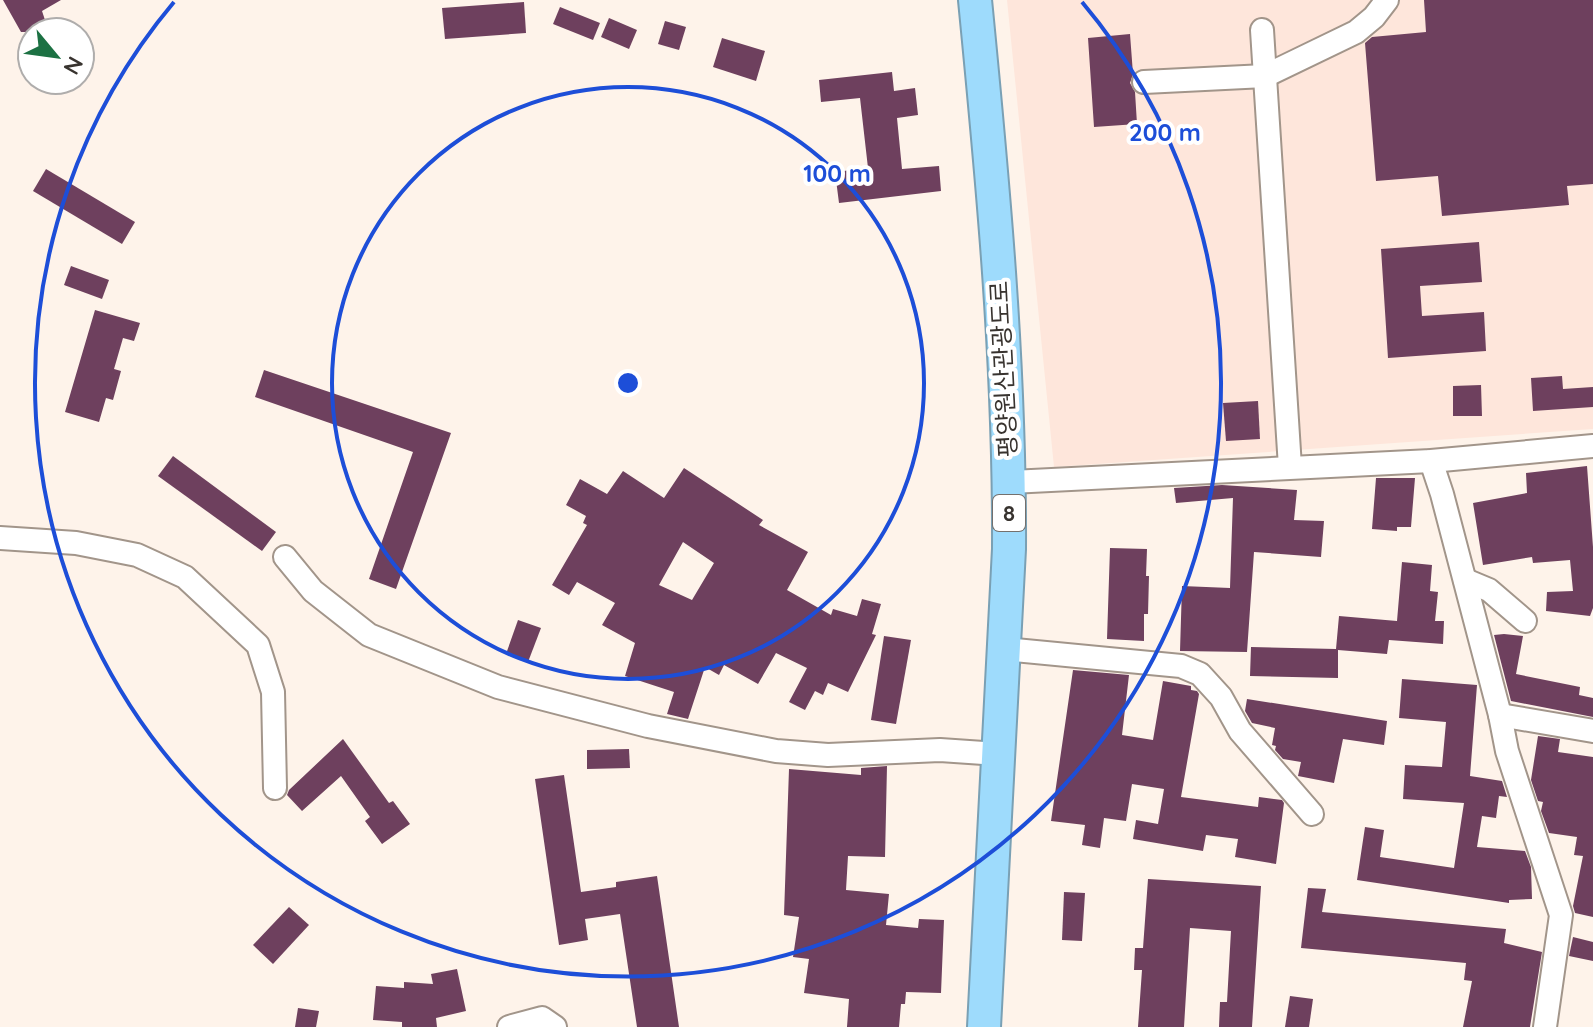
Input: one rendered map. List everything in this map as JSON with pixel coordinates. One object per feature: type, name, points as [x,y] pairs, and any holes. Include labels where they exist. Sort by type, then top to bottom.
[{"type":"highway","name":"평양원산관광도로","points":[[975,0],[1004,338],[1009,482],[1004,649],[984,1027]]},
{"type":"street","points":[[1144,82],[1265,76],[1356,32],[1374,17],[1387,0]]},
{"type":"street","points":[[1262,30],[1290,467]]},
{"type":"street","points":[[1009,482],[1431,461],[1593,446]]},
{"type":"street","points":[[1431,461],[1465,580],[1507,751],[1561,915],[1545,1027]]},
{"type":"street","points":[[0,538],[76,543],[137,555],[185,577],[258,645],[273,692],[275,788]]},
{"type":"street","points":[[285,557],[313,591],[369,635],[498,687],[648,726],[776,751],[828,755],[940,750],[998,754]]},
{"type":"street","points":[[1465,580],[1489,590],[1525,621]]},
{"type":"street","points":[[1004,649],[1181,666],[1200,674],[1221,697],[1240,731],[1312,814]]},
{"type":"street","points":[[1500,715],[1593,731]]},
{"type":"street","points":[[509,1027],[542,1018],[555,1027]]},
{"type":"shaded area","points":[[1007,0],[1593,0],[1593,429],[1054,467]]},
{"type":"building","points":[[3,0],[61,0],[42,11],[44,16],[16,16],[16,23]]},
{"type":"building","points":[[1424,0],[1593,0],[1593,184],[1567,186],[1569,205],[1442,216],[1438,176],[1376,181],[1365,43],[1372,37],[1426,32]]},
{"type":"building","points":[[524,2],[526,33],[445,39],[442,8]]},
{"type":"building","points":[[560,7],[600,23],[593,40],[553,24]]},
{"type":"building","points":[[609,18],[637,30],[629,49],[601,37]]},
{"type":"building","points":[[665,21],[686,27],[679,50],[658,44]]},
{"type":"building","points":[[1130,34],[1133,74],[1130,83],[1135,92],[1137,124],[1094,127],[1088,38]]},
{"type":"building","points":[[722,38],[765,51],[756,81],[713,67]]},
{"type":"building","points":[[892,72],[894,91],[915,88],[918,115],[897,118],[902,169],[939,166],[941,191],[839,203],[835,172],[868,168],[860,98],[821,102],[819,80]]},
{"type":"building","points":[[46,169],[135,222],[122,244],[33,191]]},
{"type":"building","points":[[1479,242],[1482,282],[1420,286],[1422,316],[1484,312],[1486,351],[1388,358],[1381,249]]},
{"type":"building","points":[[71,266],[109,280],[102,299],[64,285]]},
{"type":"building","points":[[95,310],[140,323],[134,341],[123,338],[114,369],[121,371],[113,400],[106,398],[99,422],[65,412]]},
{"type":"building","points":[[264,370],[451,433],[396,589],[369,579],[413,452],[255,397]]},
{"type":"building","points":[[1562,376],[1563,389],[1593,387],[1593,407],[1533,411],[1531,378]]},
{"type":"building","points":[[1481,385],[1482,416],[1453,416],[1453,386]]},
{"type":"building","points":[[1258,401],[1260,439],[1226,441],[1223,403]]},
{"type":"building","points":[[173,456],[276,532],[262,551],[158,476]]},
{"type":"building","points":[[1587,466],[1593,547],[1593,608],[1590,616],[1546,611],[1547,592],[1573,591],[1570,560],[1533,563],[1532,557],[1483,565],[1473,503],[1527,493],[1526,473]]},
{"type":"building","points":[[684,468],[763,520],[759,525],[808,552],[787,590],[831,615],[833,609],[857,616],[862,599],[881,604],[872,634],[876,635],[848,692],[828,683],[823,695],[815,691],[805,710],[789,702],[807,668],[776,653],[758,684],[724,665],[719,675],[705,667],[688,719],[667,714],[674,692],[625,676],[635,643],[602,625],[615,603],[577,582],[569,595],[552,585],[587,525],[583,523],[586,516],[566,505],[580,479],[607,494],[623,471],[664,498]],"holes":[[[683,542],[714,563],[692,600],[659,585]]]},
{"type":"building","points":[[1376,478],[1415,478],[1411,527],[1397,527],[1397,531],[1372,529]]},
{"type":"building","points":[[1222,485],[1297,490],[1294,520],[1324,521],[1321,557],[1254,552],[1247,652],[1180,651],[1182,586],[1230,588],[1233,498],[1176,503],[1174,488]]},
{"type":"building","points":[[1110,548],[1147,549],[1148,614],[1144,614],[1144,641],[1107,639]]},
{"type":"building","points":[[1402,562],[1432,565],[1430,591],[1438,592],[1435,621],[1444,621],[1443,644],[1389,640],[1387,654],[1338,650],[1338,678],[1250,676],[1251,647],[1336,649],[1339,616],[1397,621]]},
{"type":"building","points":[[518,620],[541,628],[528,662],[506,654]]},
{"type":"building","points":[[1494,635],[1523,636],[1516,674],[1580,687],[1579,695],[1593,698],[1593,717],[1511,701]]},
{"type":"building","points":[[884,636],[911,640],[896,724],[871,720]]},
{"type":"building","points":[[1073,670],[1129,675],[1122,735],[1153,740],[1163,681],[1191,686],[1191,690],[1197,691],[1199,694],[1181,797],[1258,807],[1259,797],[1282,800],[1276,864],[1235,857],[1238,839],[1206,835],[1203,851],[1133,839],[1136,820],[1158,824],[1164,789],[1132,784],[1126,821],[1104,818],[1100,848],[1082,845],[1085,825],[1051,821]]},
{"type":"building","points":[[1402,679],[1477,685],[1470,776],[1502,781],[1507,797],[1499,796],[1496,818],[1482,816],[1477,847],[1525,851],[1531,867],[1532,899],[1509,900],[1509,903],[1357,880],[1365,827],[1384,830],[1380,857],[1454,868],[1464,803],[1403,799],[1405,765],[1442,767],[1446,722],[1399,718]]},
{"type":"building","points":[[1247,699],[1387,721],[1384,745],[1343,739],[1334,783],[1298,776],[1301,762],[1283,759],[1275,750],[1276,746],[1272,745],[1275,728],[1252,723],[1245,711]]},
{"type":"building","points":[[1538,736],[1560,739],[1558,752],[1593,757],[1593,917],[1575,913],[1573,906],[1583,856],[1574,855],[1577,837],[1549,833],[1541,811],[1543,802],[1538,801],[1531,780]]},
{"type":"building","points":[[343,739],[389,803],[393,801],[410,824],[382,844],[365,821],[370,817],[341,776],[302,811],[287,795]]},
{"type":"building","points":[[629,749],[630,768],[587,769],[587,750]]},
{"type":"building","points":[[887,766],[885,857],[848,856],[846,890],[889,894],[886,925],[918,928],[919,919],[944,920],[941,993],[906,992],[905,1004],[901,1004],[899,1027],[847,1027],[849,999],[804,993],[809,959],[793,957],[799,917],[784,915],[789,769],[861,775],[861,768]]},
{"type":"building","points":[[564,775],[581,892],[616,887],[616,882],[657,876],[679,1027],[637,1027],[620,914],[585,919],[588,940],[559,945],[535,779]]},
{"type":"building","points":[[1148,879],[1261,886],[1252,1027],[1219,1027],[1220,1002],[1227,1002],[1231,931],[1190,928],[1184,1027],[1138,1027],[1142,970],[1134,970],[1135,948],[1143,948]]},
{"type":"building","points":[[1308,888],[1326,889],[1322,912],[1506,929],[1504,943],[1542,952],[1530,1027],[1463,1027],[1472,981],[1464,980],[1466,963],[1301,948]]},
{"type":"building","points":[[1064,892],[1085,893],[1082,941],[1062,940]]},
{"type":"building","points":[[289,907],[309,925],[273,964],[253,945]]},
{"type":"building","points":[[1573,937],[1593,942],[1593,961],[1569,956]]},
{"type":"building","points":[[457,969],[466,1011],[436,1018],[437,1027],[402,1027],[402,1022],[373,1020],[376,986],[404,988],[404,982],[433,984],[431,974]]},
{"type":"building","points":[[1290,996],[1313,999],[1309,1027],[1285,1027]]},
{"type":"building","points":[[298,1008],[319,1011],[316,1027],[295,1027]]}]
